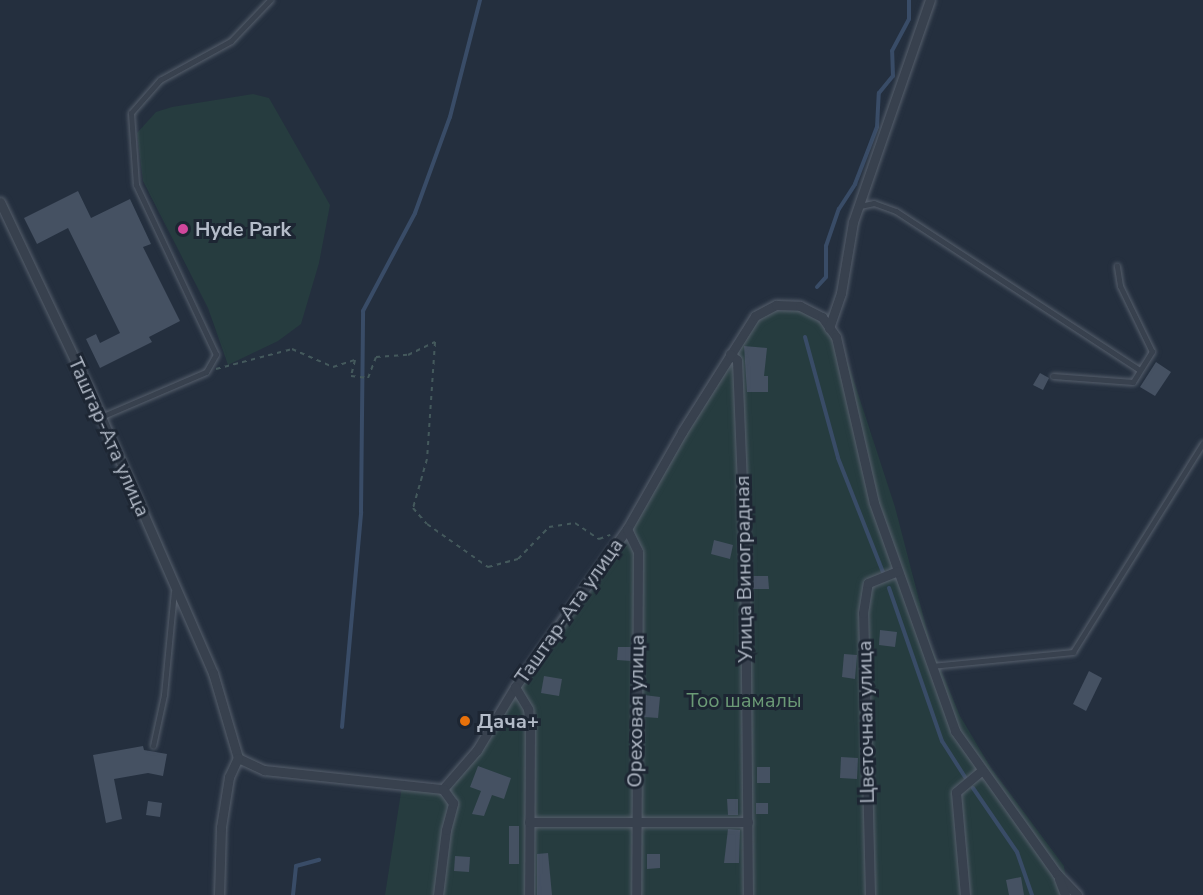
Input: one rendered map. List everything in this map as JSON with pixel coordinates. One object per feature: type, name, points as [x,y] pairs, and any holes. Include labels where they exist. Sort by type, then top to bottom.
[{"type":"street","points":[[829,328],[841,293],[853,222],[930,0]]},
{"type":"street","name":"Таштар-Ата улица","points":[[0,202],[101,417],[213,673],[238,758]]},
{"type":"street","name":"Таштар-Ата улица","points":[[442,789],[477,750],[515,687],[627,529],[730,354],[755,316],[776,305],[800,306],[822,317],[836,337],[874,503],[955,731],[1057,874]]},
{"type":"street","name":"Улица Виноградная","points":[[730,354],[737,360],[745,558],[748,895]]},
{"type":"street","name":"Ореховая улица","points":[[627,529],[638,552],[634,824],[636,895]]},
{"type":"street","name":"Цветочная улица","points":[[870,895],[863,613],[868,583],[898,571]]},
{"type":"street","points":[[515,687],[529,718],[529,895]]},
{"type":"street","points":[[219,895],[221,826],[229,777],[238,758],[264,770],[442,789],[453,803],[446,830],[438,895]]},
{"type":"street","points":[[965,895],[956,792],[982,770]]},
{"type":"street","points":[[529,822],[634,824],[748,822]]},
{"type":"street","points":[[1057,874],[1065,895]]},
{"type":"street","points":[[1057,874],[1077,895]]},
{"type":"lane","points":[[101,417],[206,372],[216,356],[136,185],[131,112],[160,80],[231,41],[270,0]]},
{"type":"lane","points":[[860,206],[874,203],[896,211],[1140,370]]},
{"type":"lane","points":[[1053,376],[1133,382],[1152,352],[1120,286],[1117,266]]},
{"type":"lane","points":[[931,666],[1073,652],[1203,442]]},
{"type":"lane","points":[[153,746],[164,695],[175,588]]},
{"type":"path","points":[[206,372],[292,349],[333,367],[355,360],[351,376],[368,378],[376,357],[408,355],[435,342],[427,459],[413,508],[427,524],[488,567],[518,559],[549,527],[576,523],[599,539],[627,529]]},
{"type":"green space","points":[[253,94],[269,98],[330,205],[319,263],[301,324],[278,341],[228,365],[208,308],[143,181],[137,133],[156,112],[172,107]]},
{"type":"green space","name":"Тоо шамалы","points":[[776,305],[800,306],[822,317],[836,337],[849,366],[895,507],[931,646],[960,716],[991,768],[1064,866],[1068,895],[385,895],[402,786],[443,789],[477,750],[626,529],[755,316]]},
{"type":"building","points":[[78,191],[91,218],[130,199],[151,244],[143,247],[180,321],[149,337],[152,342],[100,368],[86,339],[96,334],[100,343],[120,333],[68,228],[37,244],[24,218]]},
{"type":"building","points":[[744,346],[767,348],[764,376],[768,376],[768,392],[747,392]]},
{"type":"building","points":[[1156,362],[1171,372],[1155,396],[1140,387]]},
{"type":"building","points":[[1040,373],[1049,378],[1043,390],[1033,385]]},
{"type":"building","points":[[714,540],[733,545],[730,559],[711,554]]},
{"type":"building","points":[[752,576],[768,576],[769,589],[752,589]]},
{"type":"building","points":[[880,630],[897,632],[895,647],[879,645]]},
{"type":"building","points":[[618,647],[631,647],[631,661],[617,660]]},
{"type":"building","points":[[844,654],[857,655],[855,679],[842,677]]},
{"type":"building","points":[[1089,671],[1102,678],[1086,711],[1073,704]]},
{"type":"building","points":[[544,676],[562,679],[559,696],[541,693]]},
{"type":"building","points":[[644,695],[660,697],[658,718],[644,717]]},
{"type":"building","points":[[143,746],[144,750],[167,754],[163,776],[148,773],[114,779],[122,819],[106,823],[93,755]]},
{"type":"building","points":[[841,757],[858,758],[857,779],[840,778]]},
{"type":"building","points":[[478,766],[511,778],[504,799],[492,795],[484,816],[472,814],[481,791],[470,787]]},
{"type":"building","points":[[757,767],[770,767],[770,783],[757,783]]},
{"type":"building","points":[[727,799],[738,799],[738,815],[728,815]]},
{"type":"building","points":[[148,801],[162,803],[160,817],[146,815]]},
{"type":"building","points":[[756,803],[768,803],[768,814],[756,814]]},
{"type":"building","points":[[509,826],[519,826],[519,864],[509,864]]},
{"type":"building","points":[[728,829],[740,830],[739,863],[724,863]]},
{"type":"building","points":[[548,853],[552,895],[537,895],[537,854]]},
{"type":"building","points":[[647,854],[660,854],[660,868],[647,869]]},
{"type":"building","points":[[455,856],[470,857],[469,872],[454,871]]},
{"type":"building","points":[[1021,877],[1024,895],[1009,895],[1006,880]]},
{"type":"waterway","points":[[342,727],[361,512],[363,311],[415,213],[450,117],[480,0]]},
{"type":"waterway","points":[[817,287],[826,277],[826,246],[839,209],[855,184],[877,127],[879,93],[893,76],[892,51],[909,19],[909,0]]},
{"type":"waterway","points":[[805,337],[838,458],[883,572]]},
{"type":"waterway","points":[[889,588],[942,741],[965,777]]},
{"type":"waterway","points":[[973,788],[1017,852],[1032,895]]},
{"type":"waterway","points":[[293,895],[296,866],[319,860]]},
{"type":"place","name":"Hyde Park","points":[[183,229]]},
{"type":"place","name":"Дача+","points":[[465,721]]}]
